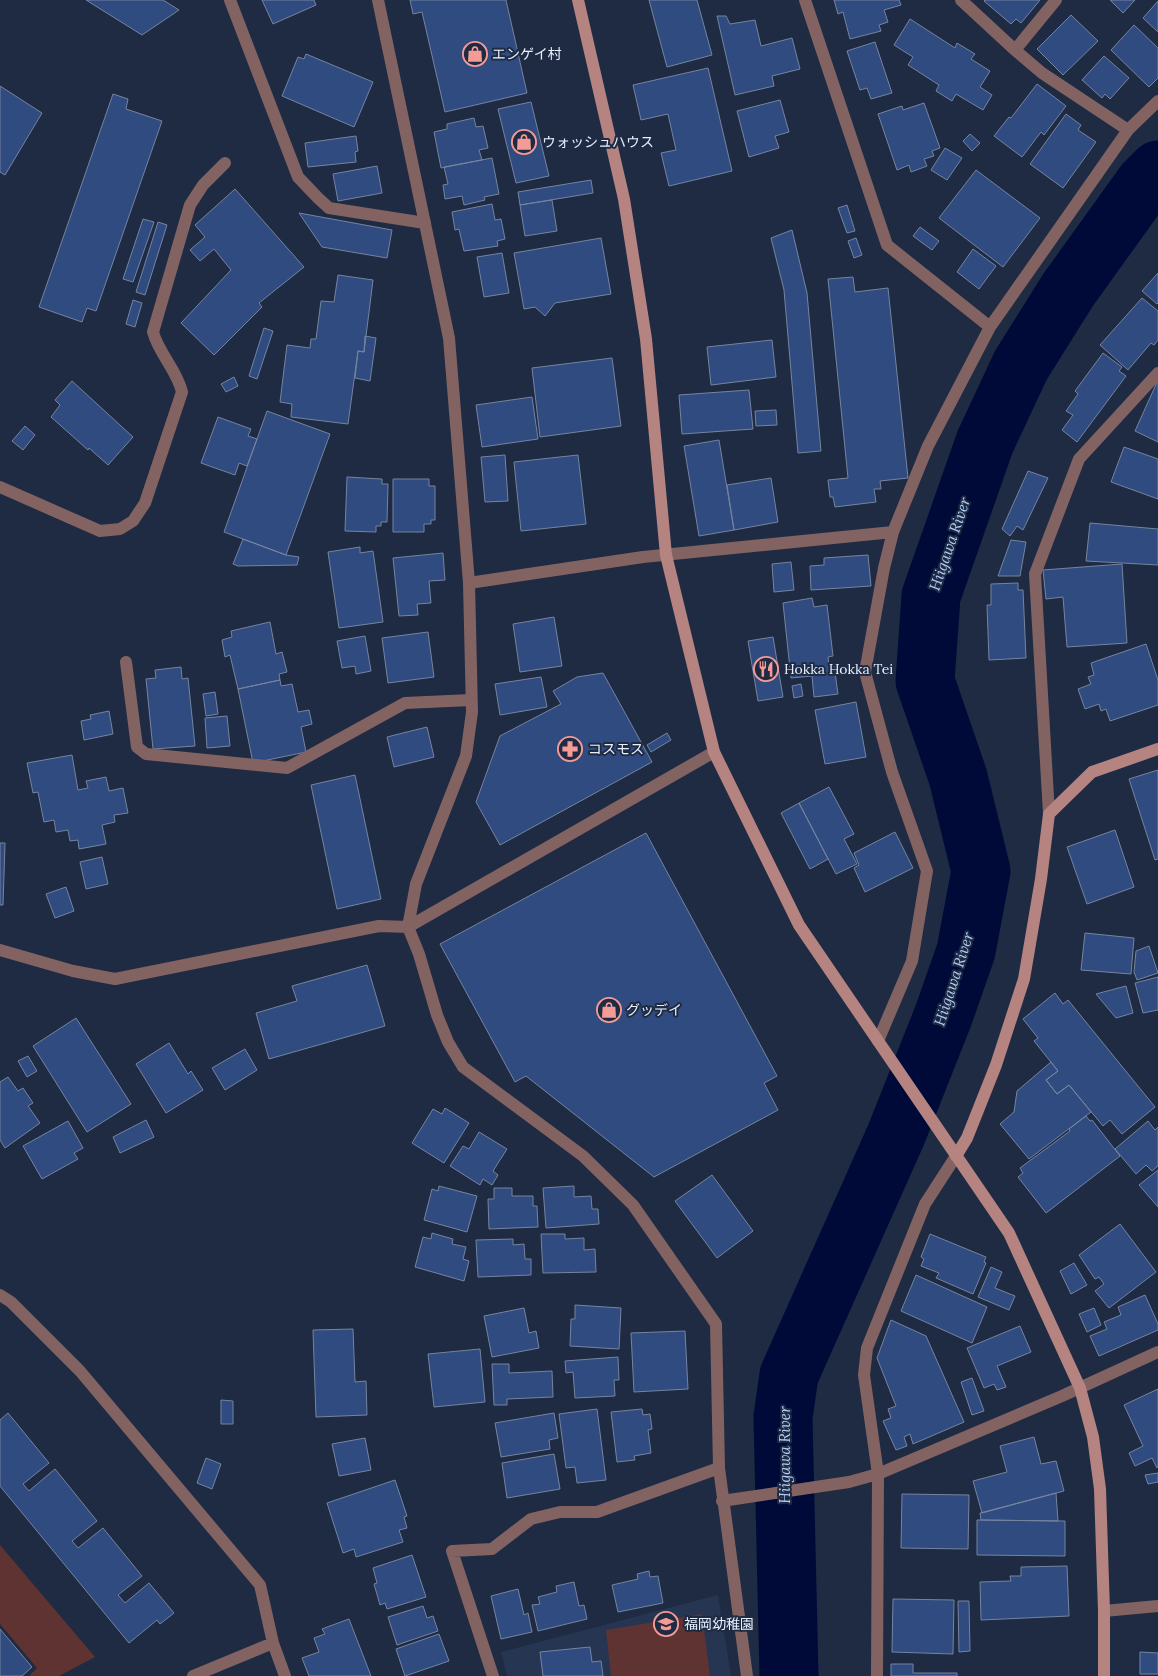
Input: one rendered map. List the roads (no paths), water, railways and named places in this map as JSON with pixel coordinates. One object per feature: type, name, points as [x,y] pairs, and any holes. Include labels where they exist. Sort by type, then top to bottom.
[{"type":"street","points":[[230,0],[298,177],[329,208],[425,223]]},
{"type":"street","points":[[378,0],[449,338],[468,584],[472,712],[466,756],[416,884],[408,927],[419,954],[437,1015],[448,1042],[463,1067],[584,1156],[633,1205],[716,1324],[719,1468],[747,1676]]},
{"type":"street","points":[[578,0],[624,199],[646,339],[666,555],[714,752],[799,925],[1009,1233],[1080,1388],[1093,1437],[1100,1490],[1104,1676]]},
{"type":"street","points":[[805,0],[887,245],[990,327]]},
{"type":"street","points":[[961,0],[1014,50],[1042,73],[1128,130]]},
{"type":"street","points":[[1014,50],[1056,0]]},
{"type":"street","points":[[878,1041],[912,961],[927,870],[892,772],[865,672],[884,568],[893,532],[928,446],[990,327],[1128,130],[1158,101]]},
{"type":"street","points":[[0,487],[100,531],[120,529],[133,521],[145,503],[182,392],[179,381],[156,343],[153,332],[190,205],[203,185],[225,163]]},
{"type":"street","points":[[877,1676],[878,1474],[864,1375],[867,1348],[925,1204],[967,1138],[996,1065],[1024,979],[1041,879],[1049,814],[1035,574],[1079,459],[1158,373]]},
{"type":"street","points":[[468,584],[666,555],[893,532]]},
{"type":"street","points":[[126,662],[137,747],[146,754],[287,768],[406,703],[471,700]]},
{"type":"street","points":[[1049,814],[1092,772],[1158,749]]},
{"type":"street","points":[[0,950],[72,971],[115,979],[379,926],[408,927],[714,752]]},
{"type":"street","points":[[0,1295],[11,1302],[80,1371],[260,1585],[273,1643],[285,1676]]},
{"type":"street","points":[[722,1501],[849,1482],[878,1474],[1080,1388],[1158,1352]]},
{"type":"street","points":[[493,1676],[452,1551],[492,1548],[531,1519],[560,1512],[597,1512],[719,1468]]},
{"type":"street","points":[[1104,1611],[1158,1606]]},
{"type":"street","points":[[193,1676],[273,1643]]},
{"type":"waterway","name":"Hiigawa River","points":[[789,1676],[783,1417],[789,1375],[896,1135],[944,1014],[966,951],[981,871],[958,777],[925,681],[931,596],[985,442],[1021,365],[1068,290],[1145,183],[1158,170]]},
{"type":"place","name":"エンゲイ村","points":[[475,54]]},
{"type":"place","name":"ウォッシュハウス","points":[[524,142]]},
{"type":"place","name":"Hokka Hokka Tei","points":[[766,669]]},
{"type":"place","name":"コスモス","points":[[570,749]]},
{"type":"place","name":"グッデイ","points":[[609,1010]]},
{"type":"place","name":"福岡幼稚園","points":[[666,1624]]}]
